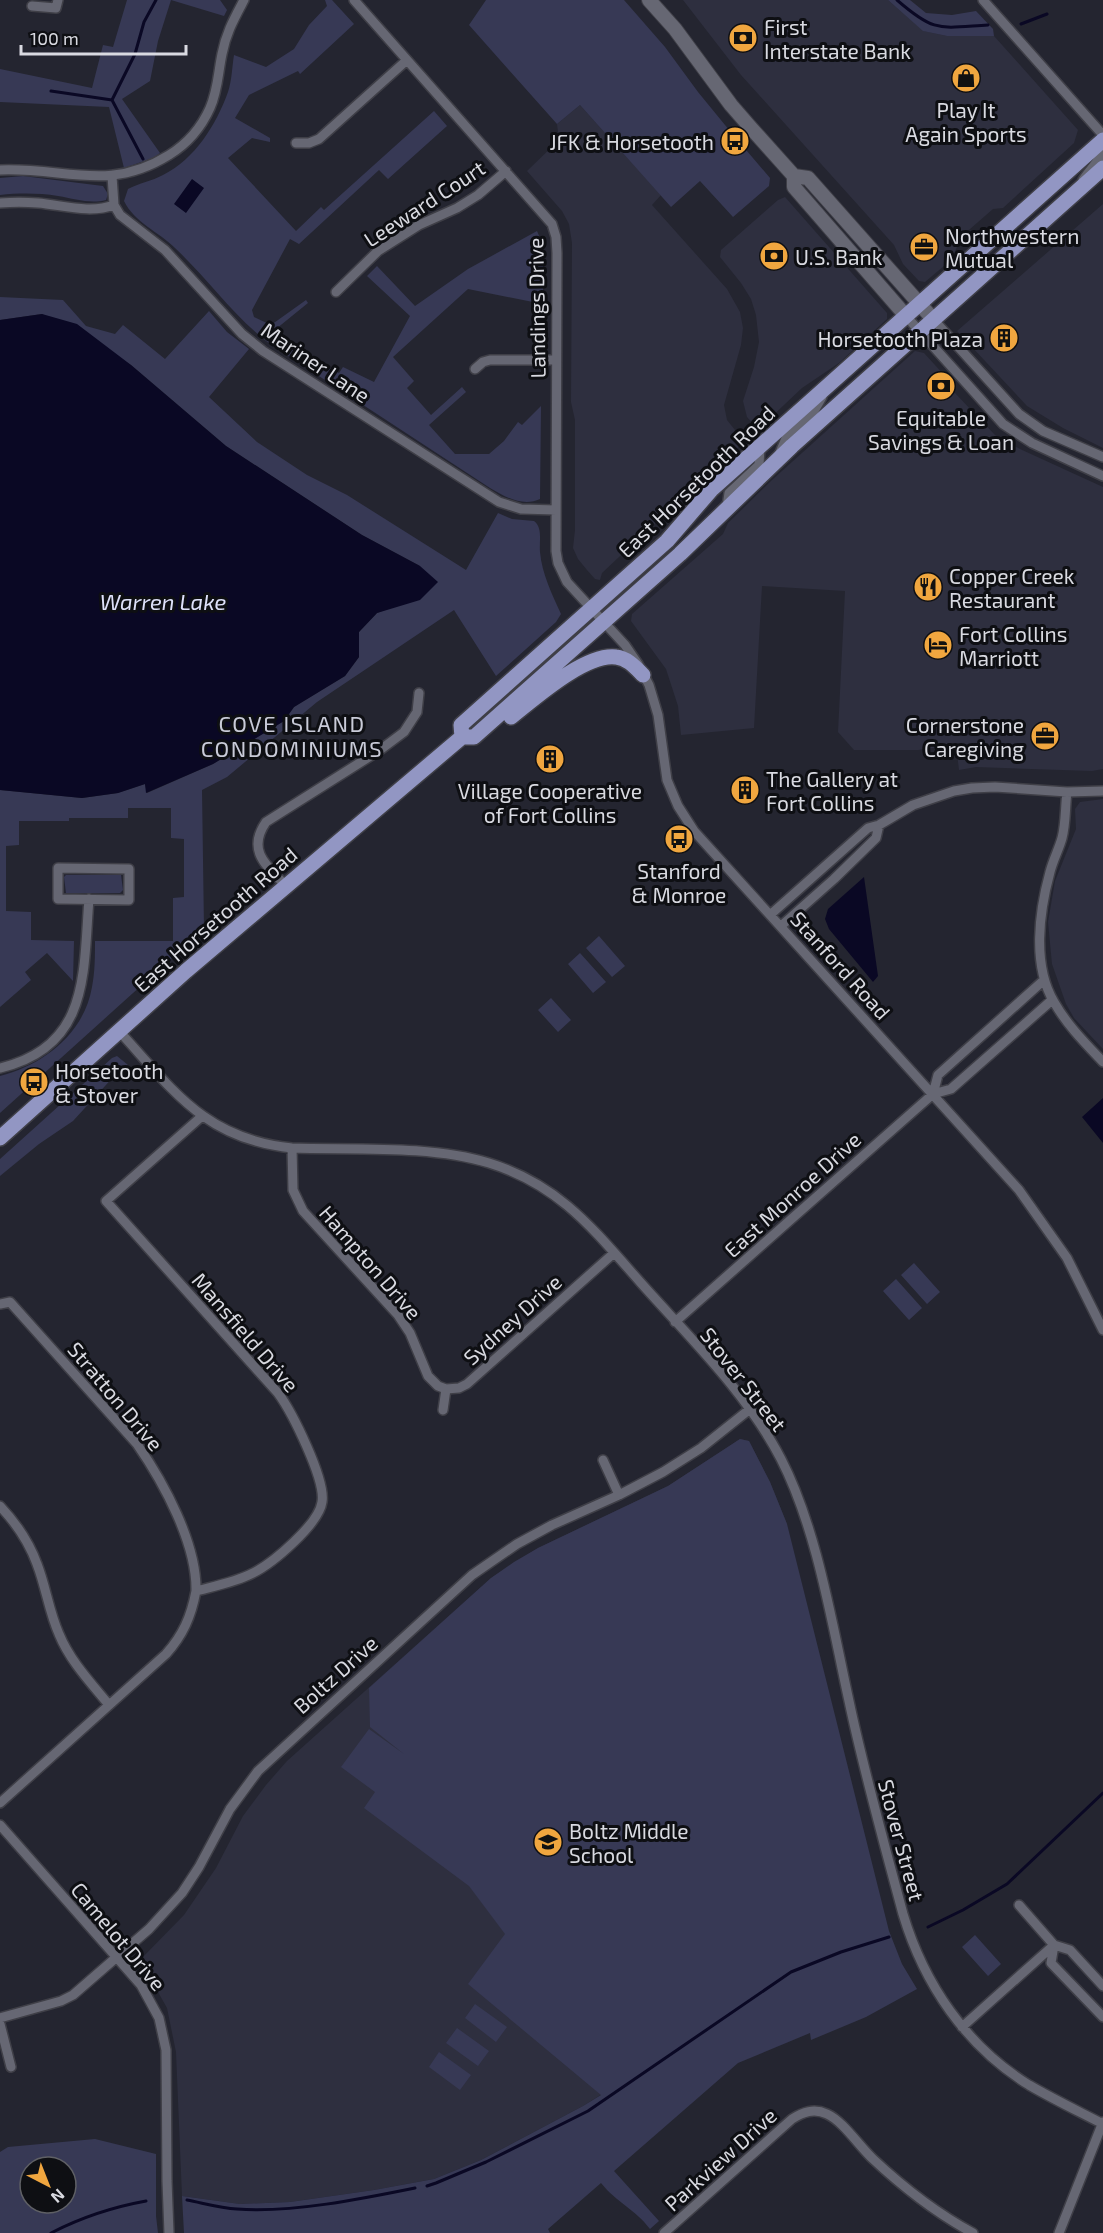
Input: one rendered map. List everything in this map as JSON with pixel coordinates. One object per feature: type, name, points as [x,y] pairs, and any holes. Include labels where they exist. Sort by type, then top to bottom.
[{"type":"main road","name":"East Horsetooth Road","points":[[469,736],[461,724],[667,541],[711,490],[1103,140]]},
{"type":"main road","name":"East Horsetooth Road","points":[[0,1137],[286,886],[469,736],[604,621],[680,554],[777,460],[1103,168]]},
{"type":"main road","points":[[469,736],[486,737],[551,684],[602,658],[615,656],[623,658],[643,675]]},
{"type":"street","points":[[32,6],[56,8],[58,0]]},
{"type":"street","name":"Landings Drive","points":[[354,0],[552,224],[556,237],[558,563],[567,582],[592,608]]},
{"type":"street","points":[[649,0],[675,29],[731,105],[794,176],[808,178],[1019,414],[1043,430],[1103,457]]},
{"type":"street","points":[[983,0],[1103,135]]},
{"type":"street","points":[[0,170],[44,170],[93,177],[112,176],[154,165],[181,148],[201,125],[210,108],[217,89],[227,33],[242,1]]},
{"type":"street","points":[[296,143],[309,143],[319,139],[407,60]]},
{"type":"street","points":[[1076,192],[1093,164],[1101,156],[1103,149]]},
{"type":"street","name":"Leeward Court","points":[[336,292],[378,251],[419,225],[457,208],[478,195],[506,171]]},
{"type":"street","points":[[0,203],[37,203],[104,209],[114,205],[112,176]]},
{"type":"street","points":[[794,176],[794,187],[994,416],[1032,443],[1103,476]]},
{"type":"street","name":"Mariner Lane","points":[[114,205],[120,215],[165,250],[222,315],[263,351],[499,502],[521,509],[556,510]]},
{"type":"street","points":[[475,369],[483,362],[490,360],[555,360]]},
{"type":"street","points":[[777,460],[787,436],[814,411],[827,387]]},
{"type":"street","points":[[727,507],[729,493],[759,465],[760,447]]},
{"type":"street","name":"Stanford Road","points":[[592,608],[625,645],[654,698],[666,780],[678,806],[694,831],[1019,1190],[1067,1258],[1103,1330]]},
{"type":"street","points":[[286,886],[261,859],[258,849],[260,831],[266,822],[380,750],[404,732],[417,712],[419,693]]},
{"type":"street","points":[[770,915],[868,828],[879,825],[912,805],[954,791],[995,787],[1067,792],[1103,791]]},
{"type":"street","points":[[1067,792],[1062,837],[1043,900],[1040,933],[1044,980],[1052,1000],[1077,1036],[1103,1062]]},
{"type":"street","points":[[781,926],[876,838],[879,825]]},
{"type":"street","points":[[58,868],[129,869],[129,900],[89,899],[58,899],[58,868]]},
{"type":"street","points":[[0,1068],[36,1054],[60,1034],[70,1019],[80,997],[83,979],[89,899]]},
{"type":"street","name":"East Monroe Drive","points":[[933,1094],[938,1075],[1044,980]]},
{"type":"street","name":"East Monroe Drive","points":[[675,1322],[933,1094],[951,1089],[1052,1000]]},
{"type":"street","name":"Stover Street","points":[[119,1031],[178,1095],[201,1116],[240,1137],[273,1146],[292,1148],[416,1152],[489,1163],[534,1182],[553,1193],[592,1228],[726,1379],[750,1410],[782,1460],[805,1516],[830,1614],[856,1734],[910,1938],[929,1979],[962,2027],[996,2060],[1028,2084],[1103,2123]]},
{"type":"street","name":"Mansfield Drive","points":[[196,1591],[250,1575],[270,1563],[313,1524],[319,1514],[323,1494],[321,1483],[288,1407],[278,1393],[106,1201],[201,1116]]},
{"type":"street","name":"Hampton Drive","points":[[292,1148],[293,1190],[303,1211],[398,1315],[410,1333],[428,1376],[438,1386],[446,1389]]},
{"type":"street","name":"Sydney Drive","points":[[446,1389],[459,1388],[467,1384],[614,1253]]},
{"type":"street","name":"Stratton Drive","points":[[5,1303],[137,1444],[150,1463],[189,1543],[194,1560],[196,1591]]},
{"type":"street","points":[[442,1410],[446,1389]]},
{"type":"street","name":"Boltz Drive","points":[[0,2018],[62,2001],[73,1995],[149,1929],[182,1893],[199,1867],[230,1809],[252,1778],[272,1756],[472,1575],[517,1544],[552,1525],[663,1472],[701,1448],[750,1410]]},
{"type":"street","points":[[603,1460],[619,1495]]},
{"type":"street","points":[[0,1506],[29,1546],[64,1646],[75,1664],[109,1705]]},
{"type":"street","points":[[0,1803],[166,1654],[177,1641],[193,1610],[196,1591]]},
{"type":"street","name":"Camelot Drive","points":[[0,1826],[117,1957],[152,2002],[164,2035],[166,2050],[169,2233]]},
{"type":"street","points":[[1019,1905],[1054,1945],[1070,1950],[1103,1986]]},
{"type":"street","points":[[962,2027],[1054,1945]]},
{"type":"street","points":[[1054,1945],[1051,1963],[1103,2017]]},
{"type":"street","points":[[0,2024],[11,2067]]},
{"type":"street","name":"Parkview Drive","points":[[664,2233],[792,2119],[809,2111],[819,2111],[836,2119],[892,2177],[947,2219],[973,2233]]},
{"type":"street","points":[[1059,2233],[1103,2123]]},
{"type":"shaded area","points":[[127,0],[171,0],[158,41],[150,81],[122,99],[160,153],[153,158],[124,168],[109,107],[0,102],[0,69],[92,88],[103,45],[113,47]]},
{"type":"shaded area","points":[[171,0],[220,0],[227,10],[224,16]]},
{"type":"shaded area","points":[[325,0],[332,0],[354,24],[300,74],[298,71],[249,95],[235,118],[270,138],[270,142],[252,138],[228,158],[296,231],[321,207],[324,210],[434,111],[447,126],[388,179],[379,170],[299,244],[290,239],[252,310],[254,317],[271,325],[306,300],[308,303],[271,333],[274,338],[339,373],[343,367],[374,382],[410,316],[367,276],[377,266],[415,306],[468,269],[537,231],[543,245],[543,304],[468,289],[393,357],[414,381],[407,388],[431,415],[462,387],[466,392],[429,425],[455,454],[489,454],[504,441],[518,422],[522,425],[541,406],[540,499],[527,502],[508,498],[270,344],[232,309],[169,242],[140,221],[124,201],[128,189],[159,177],[174,168],[185,160],[203,140],[211,129],[228,92],[234,55],[266,67],[294,49],[309,25],[327,6]]},
{"type":"shaded area","points":[[486,0],[624,0],[665,47],[734,136],[730,140],[737,147],[741,144],[770,178],[769,186],[733,217],[700,181],[671,207],[580,105],[557,124],[469,25]]},
{"type":"shaded area","points":[[683,0],[888,0],[924,31],[947,36],[994,36],[1078,130],[1074,143],[1003,208],[993,209],[962,236],[951,260],[925,282],[919,281],[903,264],[894,245],[741,75]]},
{"type":"shaded area","points":[[888,0],[910,0],[926,13],[952,15],[976,11],[993,29],[994,36],[947,36],[923,31]]},
{"type":"shaded area","points":[[580,105],[661,195],[652,205],[727,289],[740,312],[743,328],[741,345],[724,405],[727,420],[735,430],[740,444],[734,454],[602,573],[600,580],[595,579],[587,570],[573,548],[575,420],[571,402],[572,243],[569,224],[562,211],[527,171],[559,140],[557,124]]},
{"type":"shaded area","points":[[23,176],[103,186],[108,194],[106,200],[94,201],[44,194],[0,195],[0,178]]},
{"type":"shaded area","points":[[785,197],[887,313],[887,319],[839,363],[802,388],[767,421],[756,427],[747,417],[743,401],[759,342],[756,315],[751,299],[720,257],[721,250],[778,200]]},
{"type":"shaded area","points":[[1103,204],[1103,448],[1063,428],[1027,406],[957,331]]},
{"type":"shaded area","points":[[0,297],[63,300],[86,326],[115,334],[123,325],[165,359],[209,311],[227,332],[249,349],[209,397],[257,442],[307,475],[347,495],[466,570],[498,513],[512,519],[534,521],[540,531],[543,568],[561,614],[556,622],[496,676],[454,610],[317,702],[227,777],[202,790],[204,929],[0,1113],[0,1076],[16,1071],[46,1055],[71,1033],[80,1019],[88,1004],[92,987],[95,941],[173,941],[173,898],[184,897],[184,839],[171,838],[171,808],[128,808],[128,818],[19,821],[19,845],[6,846],[6,911],[31,912],[31,940],[74,941],[73,981],[47,953],[25,972],[31,980],[0,1007],[0,790],[82,798],[118,793],[145,784],[147,793],[213,764],[284,721],[294,707],[345,676],[359,657],[359,632],[377,613],[398,605],[420,566],[362,535],[226,446],[131,365],[42,314],[0,320]]},
{"type":"shaded area","points":[[915,351],[924,353],[945,376],[954,392],[995,435],[1103,487],[1103,769],[1092,771],[976,767],[959,770],[956,745],[918,750],[854,750],[838,732],[845,591],[762,586],[754,728],[681,735],[678,706],[666,669],[631,621],[632,614],[723,534],[728,523],[772,480]]},
{"type":"shaded area","points":[[1103,799],[1103,1049],[1074,1018],[1066,1004],[1052,964],[1048,922],[1055,881],[1076,829],[1075,809],[1080,802]]},
{"type":"shaded area","points":[[66,875],[121,875],[123,890],[120,893],[66,893],[64,877]]},
{"type":"shaded area","points":[[599,936],[625,966],[612,977],[586,948]]},
{"type":"shaded area","points":[[580,953],[606,982],[593,993],[568,964]]},
{"type":"shaded area","points":[[551,998],[571,1020],[558,1032],[538,1010]]},
{"type":"shaded area","points":[[117,1056],[128,1065],[116,1074],[73,1121],[39,1144],[0,1176],[0,1159],[112,1058]]},
{"type":"shaded area","points":[[914,1263],[940,1292],[927,1304],[901,1275]]},
{"type":"shaded area","points":[[896,1279],[922,1308],[909,1320],[883,1291]]},
{"type":"shaded area","name":"Boltz Middle School","points":[[740,1439],[749,1441],[770,1482],[787,1524],[602,2094],[481,2160],[434,2179],[290,2202],[240,2204],[182,2196],[176,2052],[167,2008],[140,1960],[184,1915],[216,1868],[243,1816],[287,1761],[491,1578],[538,1548],[668,1486]]},
{"type":"shaded area","name":"Boltz Middle School","points":[[740,1439],[749,1441],[770,1482],[787,1524],[889,1931],[902,1964],[917,1989],[866,2017],[811,2040],[810,2033],[738,2063],[614,2171],[659,2221],[650,2229],[601,2183],[548,2229],[550,2233],[184,2233],[182,2196],[240,2204],[290,2202],[434,2179],[481,2160],[601,2095],[468,1984],[505,1934],[469,1886],[364,1808],[375,1792],[341,1767],[369,1729],[404,1754],[370,1727],[369,1688],[491,1578],[538,1548],[668,1486]]},
{"type":"shaded area","points":[[975,1935],[1001,1964],[988,1976],[962,1947]]},
{"type":"shaded area","points":[[475,2004],[507,2027],[496,2042],[465,2018]]},
{"type":"shaded area","points":[[457,2028],[489,2051],[478,2066],[446,2043]]},
{"type":"shaded area","points":[[439,2052],[471,2075],[460,2090],[429,2067]]},
{"type":"shaded area","points":[[95,2139],[156,2154],[158,2233],[0,2233],[0,2152],[8,2147]]},
{"type":"water","points":[[192,179],[204,188],[186,213],[174,204]]},
{"type":"water","name":"Warren Lake","points":[[42,314],[77,324],[131,365],[226,446],[362,535],[420,566],[438,582],[420,600],[377,613],[359,632],[359,657],[345,676],[294,707],[284,721],[213,764],[146,793],[145,784],[118,793],[82,798],[0,790],[0,320]]},
{"type":"water","points":[[864,877],[878,976],[873,982],[829,929],[825,919],[828,909]]},
{"type":"water","points":[[1103,1098],[1103,1143],[1082,1117]]},
{"type":"waterway","points":[[112,100],[135,54],[144,22],[156,0]]},
{"type":"waterway","points":[[897,0],[920,18],[938,26],[988,25]]},
{"type":"waterway","points":[[1021,24],[1047,14]]},
{"type":"waterway","points":[[51,91],[112,100],[143,159]]},
{"type":"waterway","points":[[928,1927],[963,1910],[1007,1884],[1103,1793]]},
{"type":"waterway","points":[[427,2186],[486,2162],[588,2111],[791,1972],[841,1952],[889,1937]]},
{"type":"waterway","points":[[187,2200],[218,2207],[280,2209],[349,2201],[415,2188]]},
{"type":"waterway","points":[[51,2233],[98,2213],[146,2201]]},
{"type":"place","name":"First Interstate Bank","points":[[743,38]]},
{"type":"place","name":"Play It Again Sports","points":[[966,78]]},
{"type":"place","name":"JFK & Horsetooth","points":[[735,141]]},
{"type":"place","name":"Northwestern Mutual","points":[[924,247]]},
{"type":"place","name":"U.S. Bank","points":[[774,256]]},
{"type":"place","name":"Horsetooth Plaza","points":[[1004,338]]},
{"type":"place","name":"Equitable Savings & Loan","points":[[941,386]]},
{"type":"place","name":"Copper Creek Restaurant","points":[[928,587]]},
{"type":"place","name":"Fort Collins Marriott","points":[[938,645]]},
{"type":"place","name":"Cornerstone Caregiving","points":[[1045,736]]},
{"type":"place","name":"Village Cooperative of Fort Collins","points":[[550,759]]},
{"type":"place","name":"The Gallery at Fort Collins","points":[[745,790]]},
{"type":"place","name":"Stanford & Monroe","points":[[679,839]]},
{"type":"place","name":"Horsetooth & Stover","points":[[34,1082]]},
{"type":"place","name":"Boltz Middle School","points":[[548,1842]]},
{"type":"district","name":"COVE ISLAND CONDOMINIUMS","points":[[292,736]]}]
